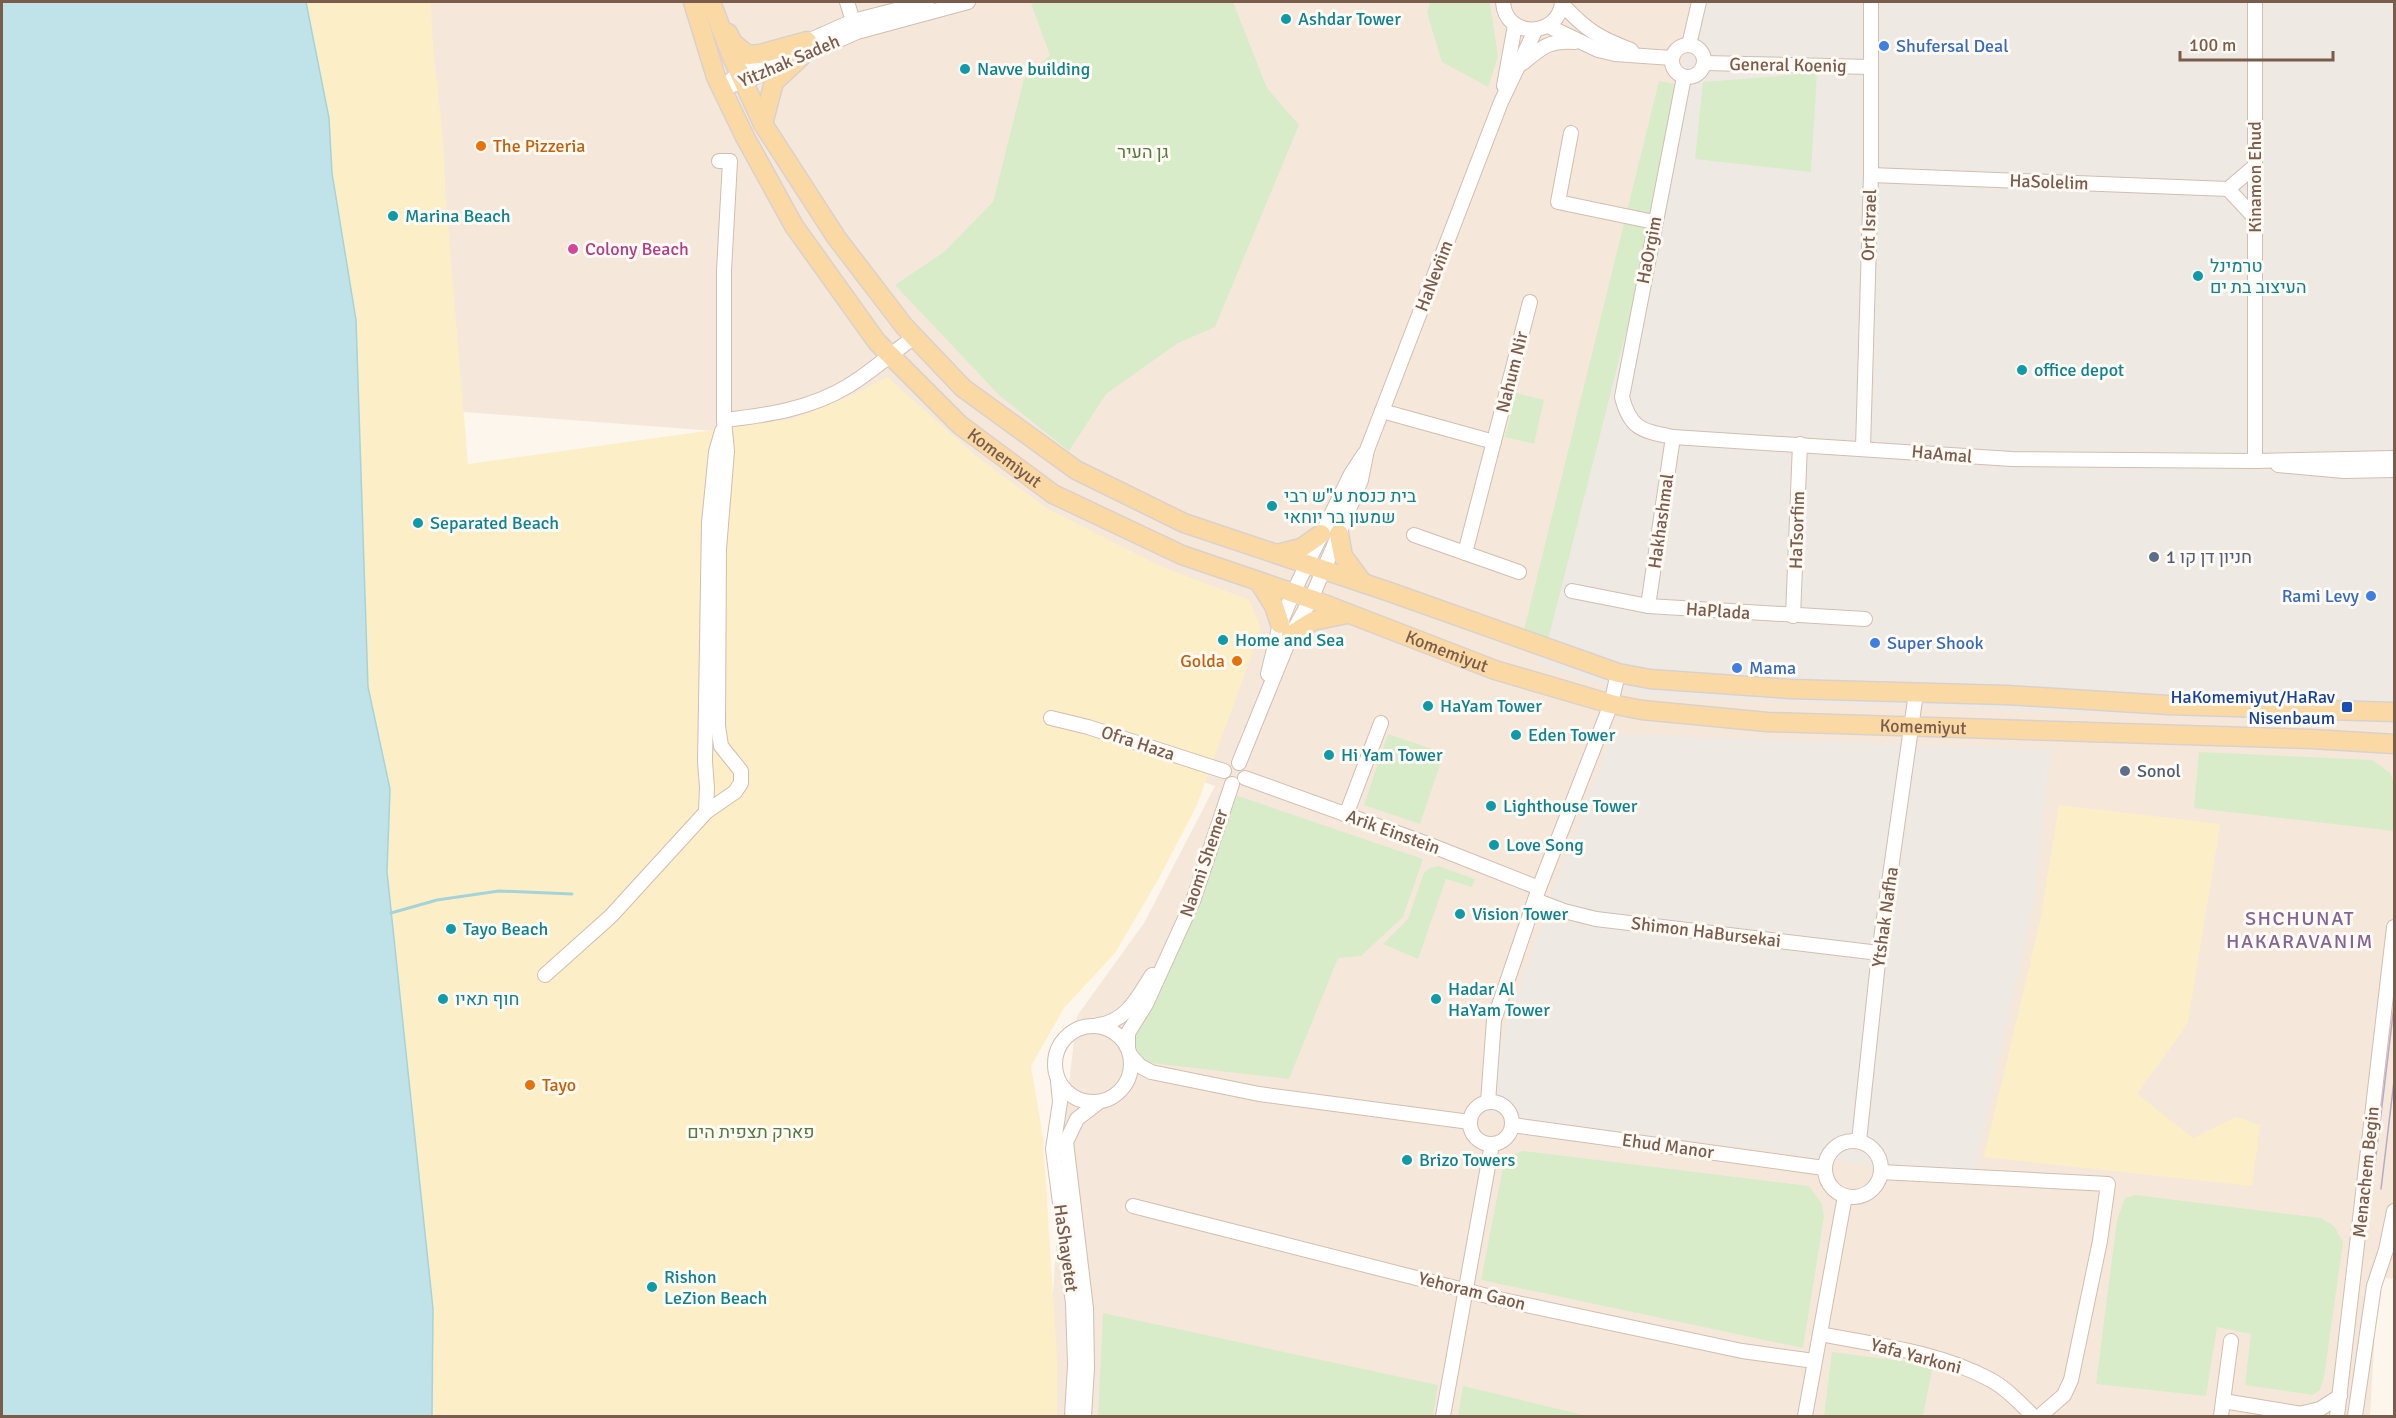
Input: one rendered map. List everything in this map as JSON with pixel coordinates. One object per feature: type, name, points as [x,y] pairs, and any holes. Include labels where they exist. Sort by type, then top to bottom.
[{"type":"main road","name":"Komemiyut","points":[[693,2],[721,88],[745,137],[794,226],[877,342],[960,425],[1053,494],[1182,555],[1311,599],[1495,670],[1611,704],[1642,710],[1767,722],[2312,739],[2389,745]]},
{"type":"main road","name":"Komemiyut","points":[[712,3],[763,124],[836,237],[874,289],[915,337],[963,388],[1076,470],[1184,523],[1618,673],[1650,679],[1746,687],[2006,695],[2168,705],[2394,712]]},
{"type":"main road","points":[[712,3],[733,43],[748,55],[804,49]]},
{"type":"main road","points":[[763,124],[774,82],[804,49]]},
{"type":"main road","points":[[1276,554],[1301,548],[1330,534],[1363,583]]},
{"type":"main road","points":[[1259,582],[1286,630],[1313,621],[1348,614]]},
{"type":"street","points":[[847,2],[853,21]]},
{"type":"street","name":"Yitzhak Sadeh","points":[[721,88],[804,49],[853,21],[927,2]]},
{"type":"street","name":"Yitzhak Sadeh","points":[[804,49],[968,2]]},
{"type":"street","points":[[1689,45],[1699,2]]},
{"type":"street","name":"Ort Israel","points":[[1863,448],[1871,175],[1871,2]]},
{"type":"street","name":"Kinamon Ehud","points":[[2255,2],[2255,460]]},
{"type":"street","points":[[1501,3],[1509,20],[1515,25],[1524,30],[1535,31],[1548,26],[1560,13],[1562,3]]},
{"type":"street","points":[[1562,3],[1583,26],[1599,37],[1643,55]]},
{"type":"street","name":"HaNeviim","points":[[1501,102],[1515,25]]},
{"type":"street","points":[[1548,26],[1598,50],[1616,54],[1672,58]]},
{"type":"street","name":"HaNeviim","points":[[1293,593],[1315,567],[1330,534],[1351,474],[1367,450],[1501,102],[1535,31]]},
{"type":"street","points":[[1519,67],[1544,46],[1562,41],[1579,42]]},
{"type":"street","points":[[1689,45],[1701,51],[1704,63],[1697,74],[1684,76],[1676,72],[1672,58],[1678,48],[1689,45]]},
{"type":"street","name":"General Koenig","points":[[1704,63],[1871,67]]},
{"type":"street","name":"HaOrgim","points":[[1632,423],[1622,397],[1684,76]]},
{"type":"street","points":[[1571,133],[1558,202],[1654,222]]},
{"type":"street","points":[[545,975],[611,916],[706,812],[734,793],[741,783],[741,771],[721,746],[718,726],[718,549],[728,452],[724,420],[724,271],[730,161],[719,161]]},
{"type":"street","points":[[2255,166],[2228,189],[2255,218]]},
{"type":"street","name":"HaSolelim","points":[[1871,175],[2228,189]]},
{"type":"street","name":"Nahum Nir","points":[[1465,553],[1530,302]]},
{"type":"street","points":[[724,420],[777,414],[812,403],[848,386],[915,337]]},
{"type":"street","points":[[1382,411],[1494,442]]},
{"type":"street","points":[[706,812],[709,523],[716,452],[724,420]]},
{"type":"street","name":"HaAmal","points":[[1632,423],[1647,432],[1673,437],[2012,459],[2394,458]]},
{"type":"street","name":"Hakhashmal","points":[[1648,606],[1673,437]]},
{"type":"street","name":"HaTsorfim","points":[[1793,616],[1800,444]]},
{"type":"street","name":"HaAmal","points":[[2255,460],[2290,468],[2344,471],[2394,470]]},
{"type":"street","points":[[1414,535],[1519,572]]},
{"type":"street","points":[[1286,630],[1311,599],[1315,567]]},
{"type":"street","name":"HaPlada","points":[[1572,591],[1648,606],[1865,620]]},
{"type":"street","points":[[1239,763],[1286,630],[1293,593]]},
{"type":"street","points":[[1488,1102],[1494,1020],[1537,894],[1611,704],[1618,673]]},
{"type":"street","name":"Ytshak Nafha","points":[[1859,1141],[1879,953],[1916,693]]},
{"type":"street","name":"Ofra Haza","points":[[1051,718],[1088,727],[1224,771]]},
{"type":"street","points":[[1346,815],[1382,723]]},
{"type":"street","points":[[1231,763],[1239,763],[1245,770],[1245,778],[1239,783],[1232,784],[1226,779],[1224,771],[1231,763]]},
{"type":"street","points":[[706,776],[714,789],[734,793]]},
{"type":"street","name":"Arik Einstein","points":[[1245,778],[1425,843],[1537,894]]},
{"type":"street","name":"Naomi Shemer","points":[[1129,1051],[1128,1033],[1146,1004],[1176,942],[1205,866],[1232,784]]},
{"type":"street","name":"Shimon HaBursekai","points":[[1537,894],[1564,911],[1596,919],[1879,953]]},
{"type":"street","name":"Menachem Begin","points":[[2337,1416],[2394,927]]},
{"type":"street","name":"Naomi Shemer","points":[[1095,1025],[1112,1022],[1125,1014],[1176,942]]},
{"type":"street","points":[[1129,1051],[1131,1067],[1129,1078],[1115,1096],[1099,1102],[1083,1101],[1073,1097],[1058,1081],[1054,1062],[1063,1040],[1072,1032],[1095,1025],[1114,1032],[1129,1051],[1140,1066],[1161,1074],[1259,1094],[1470,1122]]},
{"type":"street","points":[[1123,1088],[1137,1080],[1161,1074]]},
{"type":"street","name":"HaShayetet","points":[[1058,1081],[1060,1102],[1053,1149],[1073,1303],[1075,1355],[1072,1416]]},
{"type":"street","name":"HaShayetet","points":[[1084,1416],[1087,1368],[1086,1308],[1066,1142],[1077,1119],[1099,1102]]},
{"type":"street","points":[[1488,1102],[1504,1106],[1509,1111],[1512,1125],[1506,1138],[1492,1144],[1478,1139],[1473,1134],[1470,1122],[1475,1108],[1488,1102]]},
{"type":"street","name":"Ehud Manor","points":[[1512,1125],[1824,1168]]},
{"type":"street","points":[[1859,1141],[1870,1146],[1876,1153],[1881,1162],[1881,1172],[1873,1189],[1855,1197],[1845,1196],[1828,1184],[1824,1168],[1826,1158],[1839,1143],[1859,1141]]},
{"type":"street","points":[[1443,1416],[1492,1144]]},
{"type":"street","points":[[1881,1172],[2108,1184],[2100,1241],[2071,1380],[2064,1395],[2040,1416]]},
{"type":"street","points":[[1805,1416],[1845,1196]]},
{"type":"street","name":"Yehoram Gaon","points":[[1133,1206],[1466,1291],[1742,1351],[1814,1361]]},
{"type":"street","name":"Menachem Begin","points":[[2355,1416],[2374,1286],[2386,1250],[2394,1211]]},
{"type":"street","name":"Yafa Yarkoni","points":[[1820,1334],[1951,1362],[1992,1381],[2015,1398],[2033,1416]]},
{"type":"street","points":[[2221,1416],[2231,1341]]},
{"type":"street","points":[[2223,1401],[2309,1415],[2340,1396]]},
{"type":"shaded area","points":[[306,2],[2394,2],[2394,1279],[2378,1277],[2370,1416],[1045,1416],[1064,1124],[1077,1016],[1144,923],[1215,786],[1041,726],[767,435],[359,404],[356,320],[329,118]]},
{"type":"shaded area","points":[[1697,2],[2394,2],[2394,724],[1645,697],[1538,665]]},
{"type":"shaded area","points":[[1612,734],[2051,749],[2033,906],[1973,1178],[1476,1112],[1554,887]]},
{"type":"green space","name":"גן העיר","points":[[1041,2],[1233,2],[1267,88],[1299,125],[1215,327],[1178,343],[1106,394],[1069,451],[1000,396],[895,285],[944,252],[993,202],[1024,79],[1050,55],[1031,4]]},
{"type":"green space","points":[[1430,2],[1490,3],[1498,57],[1488,87],[1442,62],[1427,13]]},
{"type":"green space","points":[[1817,73],[1811,172],[1695,159],[1703,82]]},
{"type":"green space","points":[[1659,81],[1685,86],[1654,222],[1548,640],[1524,630]]},
{"type":"green space","points":[[1516,393],[1544,400],[1534,444],[1505,437]]},
{"type":"green space","points":[[1388,734],[1444,753],[1420,824],[1364,805]]},
{"type":"green space","points":[[2199,752],[2372,760],[2390,773],[2394,782],[2394,831],[2194,808]]},
{"type":"green space","points":[[1238,796],[1423,859],[1403,917],[1361,956],[1338,958],[1289,1079],[1145,1062],[1136,1051],[1134,1037],[1142,1026],[1167,971],[1232,802]]},
{"type":"green space","points":[[1438,866],[1475,879],[1472,887],[1446,879],[1418,959],[1383,944],[1408,919],[1424,873]]},
{"type":"green space","points":[[1523,1151],[1809,1186],[1822,1204],[1824,1217],[1803,1348],[1481,1280],[1504,1162],[1513,1154]]},
{"type":"green space","points":[[2136,1195],[2321,1218],[2334,1226],[2343,1242],[2324,1377],[2320,1390],[2313,1395],[2245,1385],[2251,1334],[2217,1327],[2206,1396],[2096,1384],[2117,1220],[2125,1198]]},
{"type":"green space","points":[[1103,1313],[1438,1385],[1433,1416],[1098,1416]]},
{"type":"green space","points":[[1832,1352],[1933,1365],[1923,1416],[1824,1416]]},
{"type":"green space","points":[[1463,1386],[1588,1416],[1458,1416]]},
{"type":"sand","points":[[306,2],[431,2],[468,464],[793,419],[855,394],[887,377],[976,456],[1046,508],[1162,567],[1249,600],[1261,629],[1197,805],[1158,880],[1115,953],[1064,1008],[1031,1066],[1043,1137],[1057,1360],[1057,1416],[432,1416],[433,1309],[387,872],[390,789],[368,687],[356,320],[332,173],[329,118]]},
{"type":"sand","points":[[2059,805],[2220,824],[2188,1023],[2137,1094],[2193,1138],[2236,1117],[2260,1125],[2252,1186],[1984,1157],[2040,922]]},
{"type":"water","points":[[2,2],[306,2],[329,118],[332,173],[356,320],[368,687],[390,789],[387,872],[433,1309],[432,1416],[2,1416]]},
{"type":"waterway","points":[[391,913],[437,900],[499,891],[572,894]]},
{"type":"tram line","points":[[2372,1189],[2394,1006]]},
{"type":"tram line","points":[[2381,1189],[2394,1081]]},
{"type":"place","name":"Ashdar Tower","points":[[1286,19]]},
{"type":"place","name":"Shufersal Deal","points":[[1884,46]]},
{"type":"place","name":"Navve building","points":[[965,69]]},
{"type":"place","name":"The Pizzeria","points":[[481,146]]},
{"type":"place","name":"Marina Beach","points":[[393,216]]},
{"type":"place","name":"Colony Beach","points":[[573,249]]},
{"type":"place","name":"טרמינל העיצוב בת ים","points":[[2198,276]]},
{"type":"place","name":"office depot","points":[[2022,370]]},
{"type":"place","name":"בית כנסת ע\"ש רבי שמעון בר יוחאי","points":[[1272,506]]},
{"type":"place","name":"Separated Beach","points":[[418,523]]},
{"type":"place","name":"חניון דן קו 1","points":[[2154,557]]},
{"type":"place","name":"Rami Levy","points":[[2371,596]]},
{"type":"place","name":"Home and Sea","points":[[1223,640]]},
{"type":"place","name":"Super Shook","points":[[1875,643]]},
{"type":"place","name":"Golda","points":[[1237,661]]},
{"type":"place","name":"Mama","points":[[1737,668]]},
{"type":"place","name":"HaYam Tower","points":[[1428,706]]},
{"type":"place","name":"HaKomemiyut/HaRav Nisenbaum","points":[[2347,707]]},
{"type":"place","name":"Eden Tower","points":[[1516,735]]},
{"type":"place","name":"Hi Yam Tower","points":[[1329,755]]},
{"type":"place","name":"Sonol","points":[[2125,771]]},
{"type":"place","name":"Lighthouse Tower","points":[[1491,806]]},
{"type":"place","name":"Love Song","points":[[1494,845]]},
{"type":"place","name":"Vision Tower","points":[[1460,914]]},
{"type":"place","name":"Tayo Beach","points":[[451,929]]},
{"type":"place","name":"חוף תאיו","points":[[443,999]]},
{"type":"place","name":"Hadar Al HaYam Tower","points":[[1436,999]]},
{"type":"place","name":"Tayo","points":[[530,1085]]},
{"type":"place","name":"Brizo Towers","points":[[1407,1160]]},
{"type":"place","name":"Rishon LeZion Beach","points":[[652,1287]]},
{"type":"district","name":"SHCHUNAT HAKARAVANIM","points":[[2300,930]]},
{"type":"park label","name":"פארק תצפית הים","points":[[751,1132]]}]
